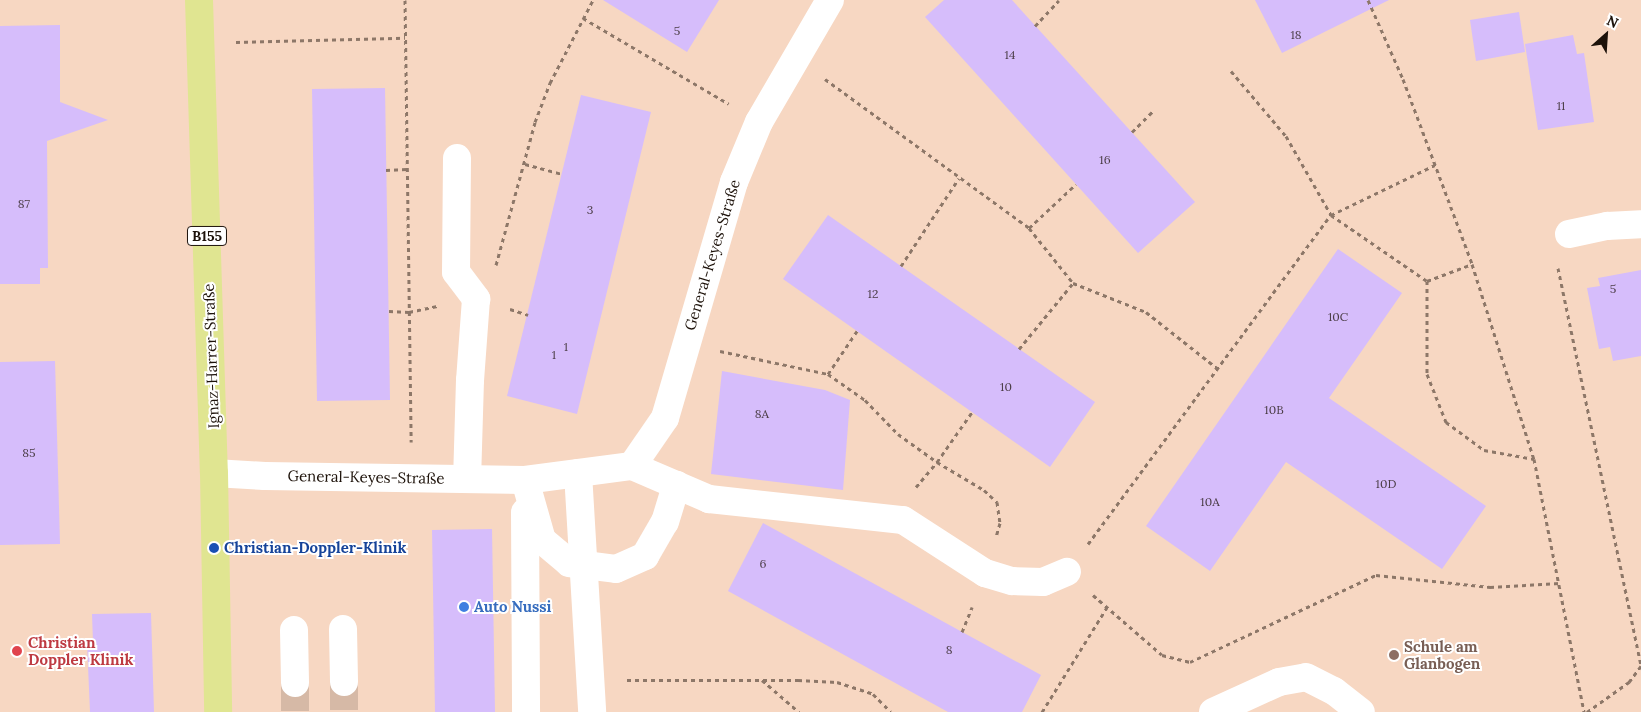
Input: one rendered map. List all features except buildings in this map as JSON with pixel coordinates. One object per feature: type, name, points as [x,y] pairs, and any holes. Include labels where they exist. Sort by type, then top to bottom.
[{"type":"main road","name":"Ignaz-Harrer-Straße","points":[[200,0],[214,473],[218,712]]},
{"type":"street","name":"General-Keyes-Straße","points":[[214,473],[265,476],[525,480],[632,466],[666,418],[734,182],[759,122],[830,0]]},
{"type":"street","points":[[457,158],[456,272],[476,299],[470,380],[467,479]]},
{"type":"street","points":[[1569,234],[1607,226],[1641,224]]},
{"type":"street","points":[[632,466],[708,499],[903,520],[985,573],[1012,581],[1043,582],[1067,572]]},
{"type":"street","points":[[578,473],[592,712]]},
{"type":"street","points":[[525,480],[542,540],[569,563],[616,569],[645,556],[665,522],[676,485]]},
{"type":"street","points":[[525,480],[526,712]]},
{"type":"street","points":[[343,629],[344,682]]},
{"type":"street","points":[[294,630],[295,683]]},
{"type":"street","points":[[1214,712],[1279,682],[1306,678],[1334,691],[1361,712]]},
{"type":"path","points":[[405,0],[412,478]]},
{"type":"path","points":[[389,311],[410,312],[476,299],[493,275],[538,114],[550,83],[582,18],[594,0]]},
{"type":"path","points":[[1035,26],[1059,0]]},
{"type":"path","points":[[1368,0],[1403,79],[1472,264],[1534,459],[1560,583],[1582,705],[1585,712],[1625,684],[1641,665],[1556,261],[1569,234]]},
{"type":"path","points":[[582,18],[759,122]]},
{"type":"path","points":[[201,42],[405,38]]},
{"type":"path","points":[[796,58],[1029,228],[1073,283],[1146,312],[1218,368]]},
{"type":"path","points":[[1231,71],[1286,136],[1331,215],[1427,282]]},
{"type":"path","points":[[1132,132],[1154,110]]},
{"type":"path","points":[[525,164],[562,174]]},
{"type":"path","points":[[1435,165],[1331,215],[1067,572],[1162,655],[1190,662],[1376,575],[1490,586],[1560,583]]},
{"type":"path","points":[[386,170],[407,169]]},
{"type":"path","points":[[901,266],[959,178]]},
{"type":"path","points":[[1029,228],[1076,184]]},
{"type":"path","points":[[1427,282],[1472,264]]},
{"type":"path","points":[[1427,282],[1427,374],[1446,422],[1484,450],[1534,459]]},
{"type":"path","points":[[1019,348],[1073,283]]},
{"type":"path","points":[[828,374],[857,331]]},
{"type":"path","points":[[687,340],[735,356],[828,374],[865,400],[898,434],[937,462],[984,490],[997,502],[1000,523],[985,573],[962,632]]},
{"type":"path","points":[[903,520],[915,488],[937,462],[972,412]]},
{"type":"path","points":[[1042,712],[1107,607]]},
{"type":"path","points":[[590,680],[837,682],[873,694],[891,712]]},
{"type":"path","points":[[762,680],[799,712]]},
{"type":"tunnel","points":[[344,682],[344,712]]},
{"type":"tunnel","points":[[295,683],[295,712]]},
{"type":"place","name":"Christian-Doppler-Klinik","points":[[214,548]]},
{"type":"place","name":"Auto Nussi","points":[[464,607]]},
{"type":"place","name":"Christian Doppler Klinik","points":[[17,651]]},
{"type":"place","name":"Schule am Glanbogen","points":[[1394,655]]}]
